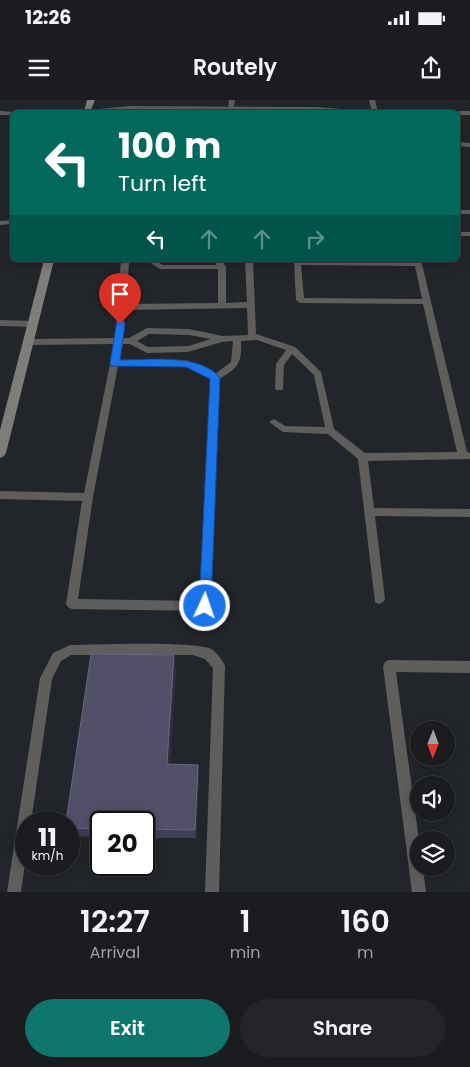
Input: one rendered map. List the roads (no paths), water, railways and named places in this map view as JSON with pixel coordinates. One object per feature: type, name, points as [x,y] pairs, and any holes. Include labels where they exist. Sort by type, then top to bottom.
[{"type":"main road","points":[[0,452],[48,262]]},
{"type":"street","points":[[108,110],[232,104],[330,110]]},
{"type":"lane","points":[[125,262],[119,341],[88,497],[72,604],[205,606],[216,378]]},
{"type":"lane","points":[[154,262],[160,267],[222,267]]},
{"type":"lane","points":[[216,262],[221,264],[222,267],[222,306]]},
{"type":"lane","points":[[249,262],[252,338]]},
{"type":"lane","points":[[274,422],[284,429],[330,431],[362,457],[467,456],[418,262],[297,264],[300,300],[427,302]]},
{"type":"lane","points":[[122,307],[250,305]]},
{"type":"lane","points":[[0,323],[33,324]]},
{"type":"lane","points":[[131,341],[147,331],[189,332],[223,339],[258,338],[292,349],[318,374],[330,431]]},
{"type":"lane","points":[[28,342],[131,341],[147,350],[188,349],[223,339]]},
{"type":"lane","points":[[216,378],[234,367],[238,359],[238,339]]},
{"type":"lane","points":[[279,388],[280,364],[292,349]]},
{"type":"lane","points":[[115,363],[186,363],[216,378]]},
{"type":"lane","points":[[362,457],[379,598]]},
{"type":"lane","points":[[0,495],[88,497]]},
{"type":"lane","points":[[369,512],[470,513]]},
{"type":"lane","points":[[14,892],[46,678],[58,658],[70,650],[193,650],[209,654],[219,666],[212,892]]},
{"type":"lane","points":[[419,892],[389,666],[470,666]]}]
